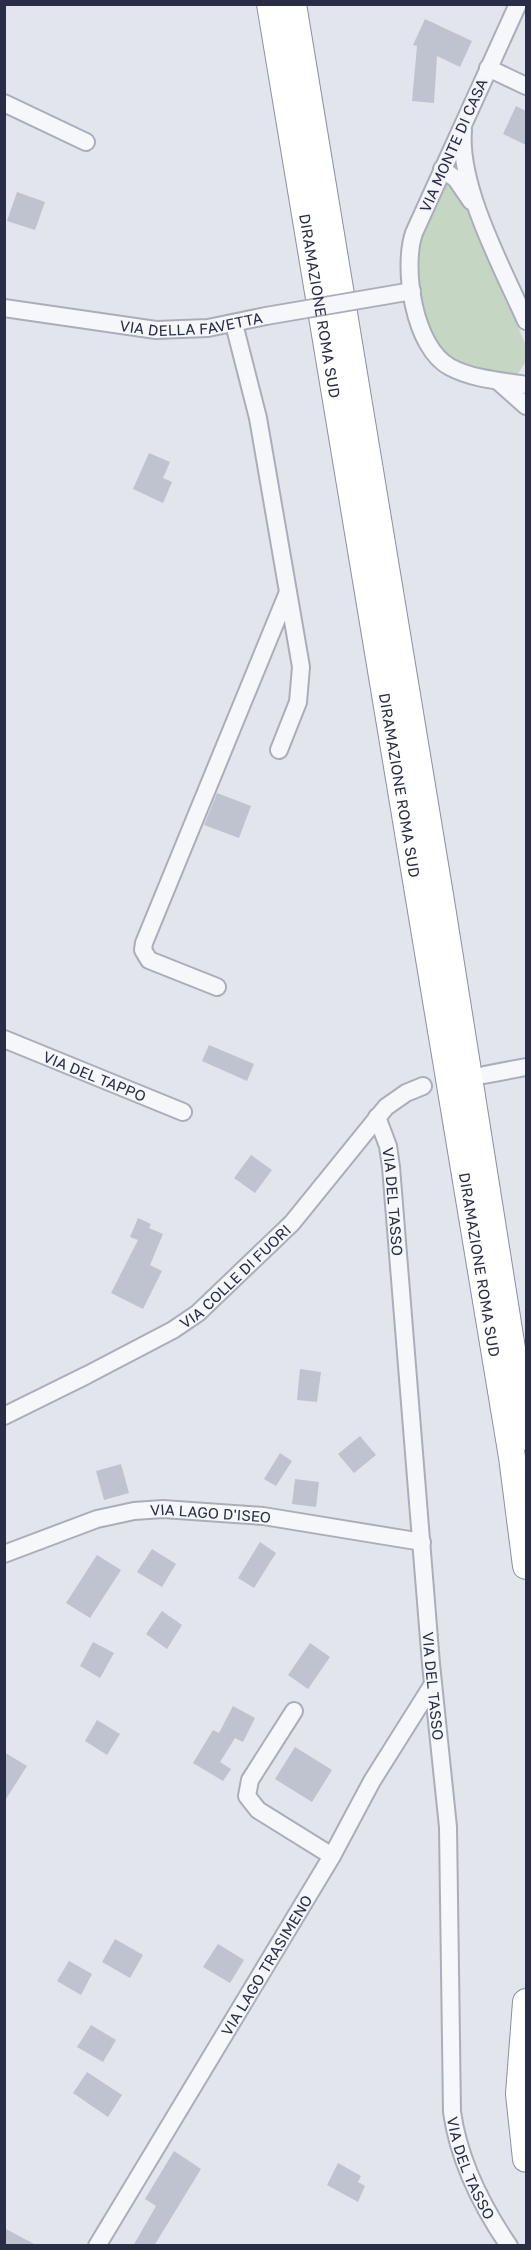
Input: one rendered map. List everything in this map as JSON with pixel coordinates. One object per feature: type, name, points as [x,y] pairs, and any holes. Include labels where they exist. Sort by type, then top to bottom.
[{"type":"highway","name":"DIRAMAZIONE ROMA SUD","points":[[270,4],[512,1457],[526,1566]]},
{"type":"highway","name":"DIRAMAZIONE ROMA SUD","points":[[292,4],[446,930],[526,1437]]},
{"type":"highway","points":[[526,2002],[519,2094],[526,2159]]},
{"type":"street","name":"VIA MONTE DI CASA","points":[[512,383],[455,369],[436,356],[425,340],[408,270],[410,246],[442,169],[518,4]]},
{"type":"street","points":[[488,68],[526,86]]},
{"type":"street","points":[[4,103],[86,142]]},
{"type":"street","points":[[466,117],[463,133],[464,156],[478,212]]},
{"type":"street","points":[[442,169],[460,184],[478,212],[526,321]]},
{"type":"street","name":"VIA DELLA FAVETTA","points":[[4,308],[144,329],[188,330],[234,324],[266,316],[412,291]]},
{"type":"street","points":[[234,324],[258,418],[301,667],[301,684],[296,708],[279,750]]},
{"type":"street","points":[[526,372],[512,383],[526,406]]},
{"type":"street","points":[[217,987],[149,960],[143,950],[144,943],[288,592]]},
{"type":"street","name":"VIA DEL TAPPO","points":[[4,1039],[183,1112]]},
{"type":"street","points":[[484,1075],[526,1067]]},
{"type":"street","name":"VIA COLLE DI FUORI","points":[[4,1416],[173,1330],[198,1313],[292,1223],[377,1117],[399,1097],[423,1086]]},
{"type":"street","name":"VIA DEL TASSO","points":[[377,1117],[388,1146],[391,1167],[433,1684],[448,1827],[452,2112],[462,2154],[472,2181],[509,2246]]},
{"type":"street","name":"VIA LAGO D'ISEO","points":[[4,1554],[97,1519],[134,1511],[163,1509],[263,1516],[422,1542]]},
{"type":"street","name":"VIA LAGO TRASIMENO","points":[[97,2246],[332,1856],[372,1781],[433,1684]]},
{"type":"street","points":[[294,1712],[250,1780],[247,1796],[258,1810],[332,1856]]},
{"type":"green space","points":[[446,177],[461,195],[470,212],[526,346],[525,363],[517,375],[473,369],[450,360],[442,352],[428,323],[419,289],[416,257],[424,228]]},
{"type":"building","points":[[425,19],[472,41],[460,67],[437,56],[434,103],[412,101],[417,46],[413,45]]},
{"type":"building","points":[[516,106],[526,111],[526,145],[503,134]]},
{"type":"building","points":[[17,192],[45,202],[35,230],[7,221]]},
{"type":"building","points":[[149,453],[170,462],[163,478],[172,482],[163,503],[133,489]]},
{"type":"building","points":[[217,793],[251,806],[239,838],[204,825]]},
{"type":"building","points":[[209,1045],[254,1064],[247,1081],[202,1061]]},
{"type":"building","points":[[251,1155],[272,1170],[255,1193],[234,1178]]},
{"type":"building","points":[[138,1218],[151,1224],[149,1228],[163,1234],[150,1265],[162,1271],[143,1309],[111,1293],[138,1240],[130,1237]]},
{"type":"building","points":[[300,1369],[321,1372],[317,1402],[297,1400]]},
{"type":"building","points":[[360,1436],[376,1455],[354,1473],[338,1454]]},
{"type":"building","points":[[280,1453],[292,1461],[276,1486],[264,1479]]},
{"type":"building","points":[[121,1464],[129,1493],[104,1500],[96,1471]]},
{"type":"building","points":[[295,1479],[319,1482],[316,1507],[292,1504]]},
{"type":"building","points":[[260,1542],[276,1553],[254,1588],[238,1578]]},
{"type":"building","points":[[152,1549],[176,1564],[162,1587],[137,1572]]},
{"type":"building","points":[[97,1555],[121,1570],[90,1618],[66,1603]]},
{"type":"building","points":[[162,1611],[182,1625],[167,1649],[146,1634]]},
{"type":"building","points":[[93,1642],[114,1653],[100,1678],[80,1666]]},
{"type":"building","points":[[310,1643],[330,1657],[308,1689],[288,1675]]},
{"type":"building","points":[[233,1706],[255,1718],[243,1742],[235,1738],[220,1762],[231,1769],[223,1781],[193,1763],[213,1730],[219,1733]]},
{"type":"building","points":[[97,1720],[120,1734],[107,1755],[85,1741]]},
{"type":"building","points":[[295,1747],[332,1770],[312,1802],[275,1779]]},
{"type":"building","points":[[4,1752],[27,1766],[4,1802]]},
{"type":"building","points":[[115,1939],[143,1955],[130,1978],[102,1962]]},
{"type":"building","points":[[218,1944],[244,1960],[230,1983],[203,1967]]},
{"type":"building","points":[[69,1961],[92,1974],[81,1995],[57,1981]]},
{"type":"building","points":[[91,2025],[116,2040],[103,2062],[77,2047]]},
{"type":"building","points":[[87,2072],[122,2095],[108,2117],[73,2093]]},
{"type":"building","points":[[174,2151],[201,2169],[154,2246],[133,2246],[156,2206],[145,2199]]},
{"type":"building","points":[[338,2163],[361,2176],[358,2182],[365,2186],[358,2202],[327,2185]]},
{"type":"building","points":[[4,2228],[38,2246],[4,2246]]}]
